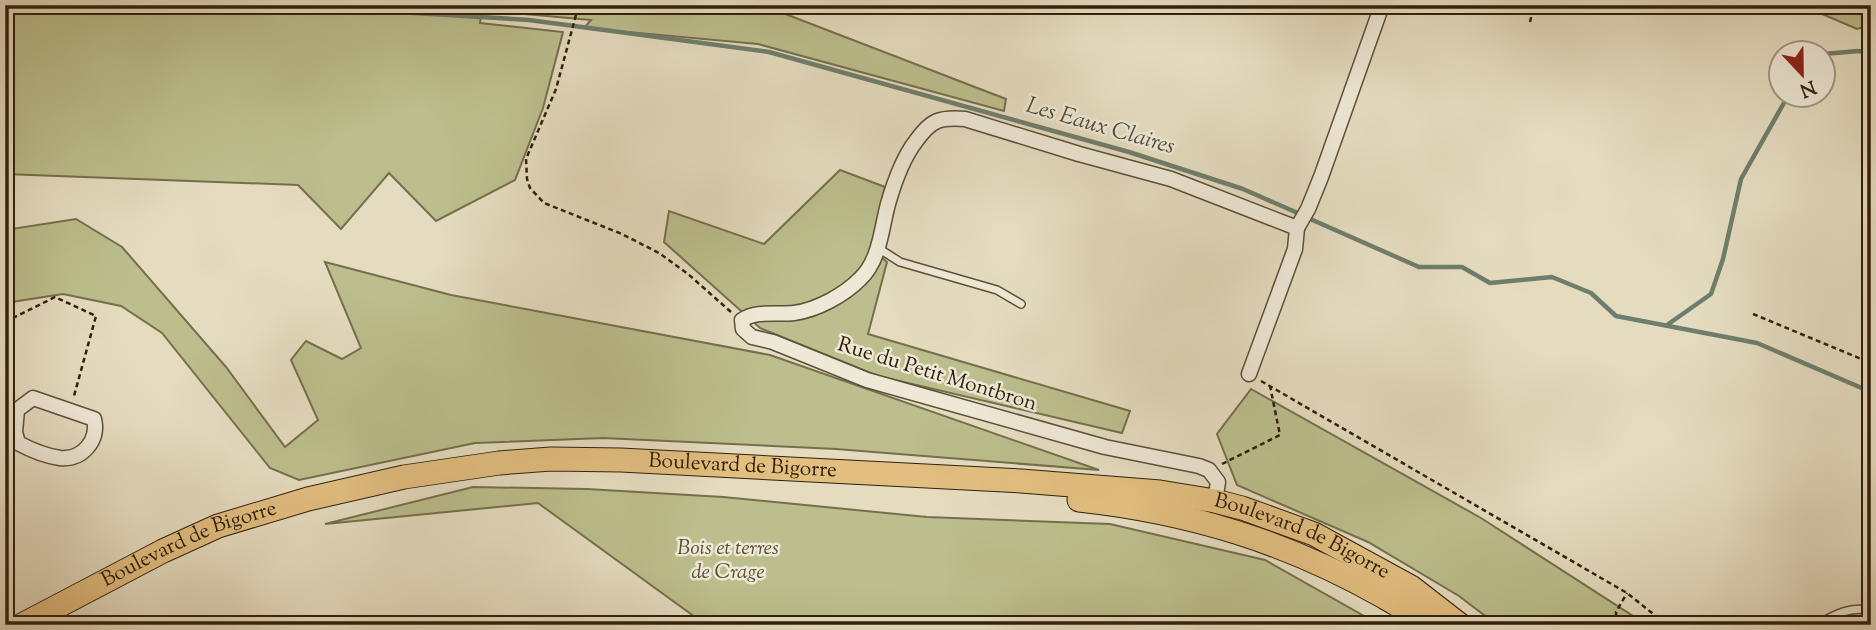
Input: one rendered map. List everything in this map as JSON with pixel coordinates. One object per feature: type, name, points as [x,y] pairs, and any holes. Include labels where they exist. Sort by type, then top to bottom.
[{"type":"main road","name":"Boulevard de Bigorre","points":[[22,625],[163,551],[218,526],[332,493],[404,477],[499,463],[551,459],[621,460],[1035,482],[1160,492],[1215,501],[1314,534],[1411,587],[1460,625]]},
{"type":"main road","name":"Boulevard de Bigorre","points":[[44,625],[174,557],[235,532],[401,490],[492,474],[552,471],[996,492],[1100,502],[1162,512],[1260,538],[1344,575],[1430,625]]},
{"type":"street","points":[[1249,374],[1295,249],[1298,225],[1308,209],[1382,5]]},
{"type":"street","points":[[742,320],[750,314],[797,313],[842,294],[862,278],[878,248],[888,201],[906,152],[923,129],[947,118],[965,120],[1171,179],[1298,225]]},
{"type":"street","name":"Rue du Petit Montbron","points":[[742,320],[743,329],[752,337],[773,342],[867,380],[1105,447],[1209,470]]},
{"type":"street","points":[[33,398],[94,419],[95,436],[91,445],[69,457],[61,458],[39,452],[18,443],[15,432],[17,411],[33,398]]},
{"type":"street","points":[[5,452],[18,443]]},
{"type":"street","points":[[1209,470],[1218,482],[1215,501]]},
{"type":"lane","points":[[878,248],[900,262],[997,290],[1021,304]]},
{"type":"lane","points":[[1817,625],[1841,613],[1861,608],[1871,611]]},
{"type":"path","points":[[1530,22],[1534,5]]},
{"type":"path","points":[[576,15],[556,89],[526,159],[530,188],[544,203],[622,234],[659,253],[742,320]]},
{"type":"path","points":[[5,322],[55,298],[96,316],[70,409]]},
{"type":"path","points":[[1752,314],[1871,363]]},
{"type":"path","points":[[1249,374],[1627,593],[1667,625]]},
{"type":"path","points":[[1209,470],[1280,435],[1270,386]]},
{"type":"path","points":[[1617,625],[1616,612],[1627,593]]},
{"type":"green space","points":[[5,5],[775,5],[775,10],[1006,99],[1004,111],[758,44],[584,28],[591,20],[482,10],[480,23],[563,32],[543,108],[515,180],[436,221],[389,173],[341,229],[298,185],[5,174]]},
{"type":"green space","points":[[1801,5],[1871,5],[1871,25],[1857,29]]},
{"type":"green space","points":[[840,170],[885,187],[871,248],[887,262],[868,334],[1130,411],[1122,433],[878,376],[760,328],[664,242],[669,211],[764,244]]},
{"type":"green space","points":[[76,219],[122,247],[226,367],[285,447],[318,420],[291,360],[306,341],[342,359],[361,348],[325,262],[451,295],[770,355],[1099,470],[836,449],[603,438],[475,443],[299,480],[270,468],[162,333],[121,306],[63,294],[5,303],[5,230]]},
{"type":"green space","points":[[1251,389],[1481,518],[1647,625],[1497,625],[1459,596],[1368,542],[1237,485],[1217,434]]},
{"type":"green space","name":"Bois et terres de Crage","points":[[473,487],[587,489],[723,497],[927,517],[1110,524],[1265,560],[1380,625],[706,625],[538,503],[325,524]]},
{"type":"waterway","name":"Les Eaux Claires","points":[[282,5],[529,20],[769,52],[1129,152],[1243,189],[1300,214]]},
{"type":"waterway","points":[[1838,53],[1871,53]]},
{"type":"waterway","points":[[1667,325],[1711,294],[1723,259],[1741,179],[1781,108]]},
{"type":"waterway","name":"Les Eaux Claires","points":[[1308,218],[1419,267],[1462,267],[1490,283],[1552,277],[1591,293],[1616,316],[1757,343],[1871,392]]}]
